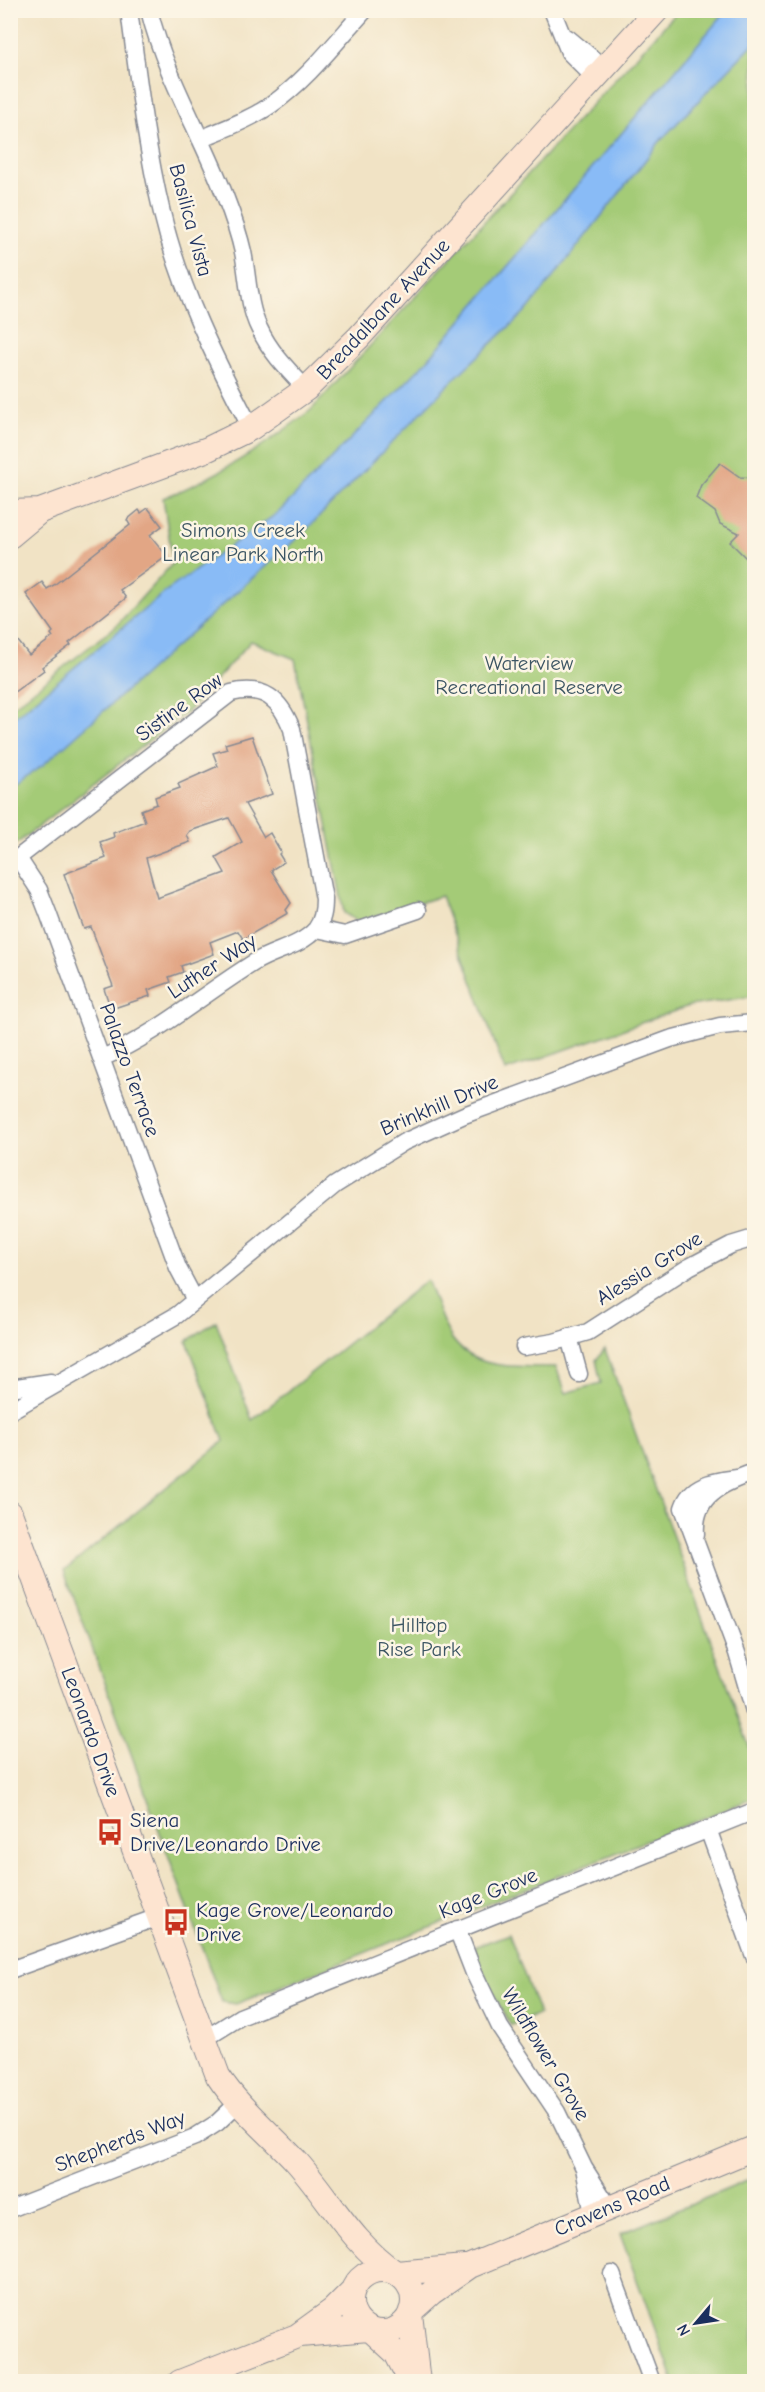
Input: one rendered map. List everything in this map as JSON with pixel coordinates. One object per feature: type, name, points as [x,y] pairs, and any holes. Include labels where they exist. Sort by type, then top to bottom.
[{"type":"street","name":"Basilica Vista","points":[[129,10],[145,132],[162,215],[191,303],[221,371],[252,428]]},
{"type":"street","name":"Basilica Vista","points":[[148,10],[165,65],[225,196],[242,250],[257,326],[281,362],[306,389]]},
{"type":"street","points":[[200,139],[255,114],[284,96],[365,10]]},
{"type":"street","name":"Breadalbane Avenue","points":[[10,512],[40,511],[188,457],[252,428],[306,389],[367,328],[657,10]]},
{"type":"street","points":[[554,18],[600,73]]},
{"type":"street","name":"Breadalbane Avenue","points":[[10,536],[40,511]]},
{"type":"street","name":"Sistine Row","points":[[14,861],[222,699],[242,690],[266,693],[285,712],[292,729],[324,899],[324,915],[316,928]]},
{"type":"street","name":"Palazzo Terrace","points":[[14,861],[42,898],[178,1268],[195,1300]]},
{"type":"street","points":[[316,928],[345,935],[418,910]]},
{"type":"street","name":"Luther Way","points":[[102,1058],[146,1037],[255,962],[274,951],[296,944],[316,928]]},
{"type":"street","name":"Brinkhill Drive","points":[[10,1411],[59,1380],[177,1315],[335,1185],[380,1155],[422,1133],[670,1039],[720,1026],[754,1023]]},
{"type":"street","name":"Alessia Grove","points":[[524,1347],[588,1332],[689,1267],[731,1245],[754,1238]]},
{"type":"street","points":[[569,1338],[579,1374]]},
{"type":"street","name":"Brinkhill Drive","points":[[10,1388],[59,1380]]},
{"type":"street","points":[[754,1472],[706,1484],[686,1498],[683,1508],[754,1711]]},
{"type":"street","name":"Leonardo Drive","points":[[10,1513],[218,2076],[238,2103],[297,2163],[342,2221],[377,2260],[394,2272]]},
{"type":"street","name":"Kage Grove","points":[[200,2032],[754,1811]]},
{"type":"street","points":[[708,1829],[754,1956]]},
{"type":"street","points":[[10,1970],[158,1917]]},
{"type":"street","name":"Wildflower Grove","points":[[457,1929],[500,2027],[557,2112],[601,2210]]},
{"type":"street","name":"Shepherds Way","points":[[10,2208],[195,2137],[212,2127],[238,2103]]},
{"type":"street","name":"Cravens Road","points":[[410,2313],[432,2293],[470,2266],[754,2148]]},
{"type":"street","name":"Leonardo Drive","points":[[342,2221],[352,2264],[352,2290]]},
{"type":"street","name":"Cravens Road","points":[[394,2272],[470,2266]]},
{"type":"street","points":[[180,2382],[297,2336],[333,2310],[365,2274],[383,2269],[394,2272],[409,2285],[412,2294],[410,2313],[418,2382]]},
{"type":"street","points":[[612,2274],[652,2382]]},
{"type":"street","points":[[352,2290],[351,2309],[355,2317],[396,2353],[411,2382]]},
{"type":"street","points":[[297,2336],[370,2330],[381,2332],[398,2327],[410,2313]]},
{"type":"green space","name":"Waterview Recreational Reserve","points":[[678,11],[754,11],[754,996],[689,1006],[505,1071],[441,896],[358,922],[344,913],[295,659],[251,641],[190,709],[11,848],[11,708],[116,626],[173,563],[163,498],[240,460],[311,410]]},
{"type":"green space","name":"Hilltop Rise Park","points":[[427,1280],[449,1334],[463,1350],[474,1358],[500,1365],[556,1367],[566,1393],[601,1383],[596,1360],[605,1349],[754,1760],[754,1798],[236,2004],[222,2002],[64,1571],[224,1441],[187,1341],[216,1321],[252,1420]]},
{"type":"green space","points":[[509,1934],[539,2014],[511,2025],[489,1987],[474,1947]]},
{"type":"green space","points":[[754,2178],[754,2381],[674,2381],[620,2234]]},
{"type":"water","points":[[727,10],[754,11],[754,43],[661,140],[529,308],[455,378],[305,531],[43,765],[11,787],[11,720],[169,589],[279,512],[425,363]]},
{"type":"building","points":[[720,463],[740,477],[754,478],[754,566],[730,542],[739,533],[720,524],[715,512],[696,498],[701,485]]},
{"type":"building","points":[[148,508],[162,526],[150,535],[167,556],[120,590],[126,598],[69,643],[71,645],[42,667],[44,670],[10,695],[10,631],[29,655],[53,637],[51,634],[53,632],[26,594],[42,582],[47,589],[54,585],[130,525],[127,520],[139,510],[141,513]]},
{"type":"building","points":[[252,736],[272,794],[245,804],[264,837],[270,833],[281,852],[279,854],[284,862],[271,870],[291,903],[286,910],[288,913],[243,939],[238,931],[210,942],[214,954],[181,966],[183,972],[169,977],[171,982],[148,990],[150,996],[111,1009],[104,989],[113,986],[91,927],[84,929],[64,874],[106,858],[100,842],[114,837],[113,833],[145,821],[141,810],[157,804],[155,797],[180,788],[178,784],[218,766],[213,753],[227,749],[225,744]],"holes":[[[229,818],[242,842],[216,857],[225,873],[157,898],[146,858],[190,842],[187,835],[190,831]]]},
{"type":"place","name":"Siena Drive/Leonardo Drive","points":[[110,1832]]},
{"type":"place","name":"Kage Grove/Leonardo Drive","points":[[176,1922]]},
{"type":"park label","name":"Simons Creek Linear Park North","points":[[243,542]]}]
